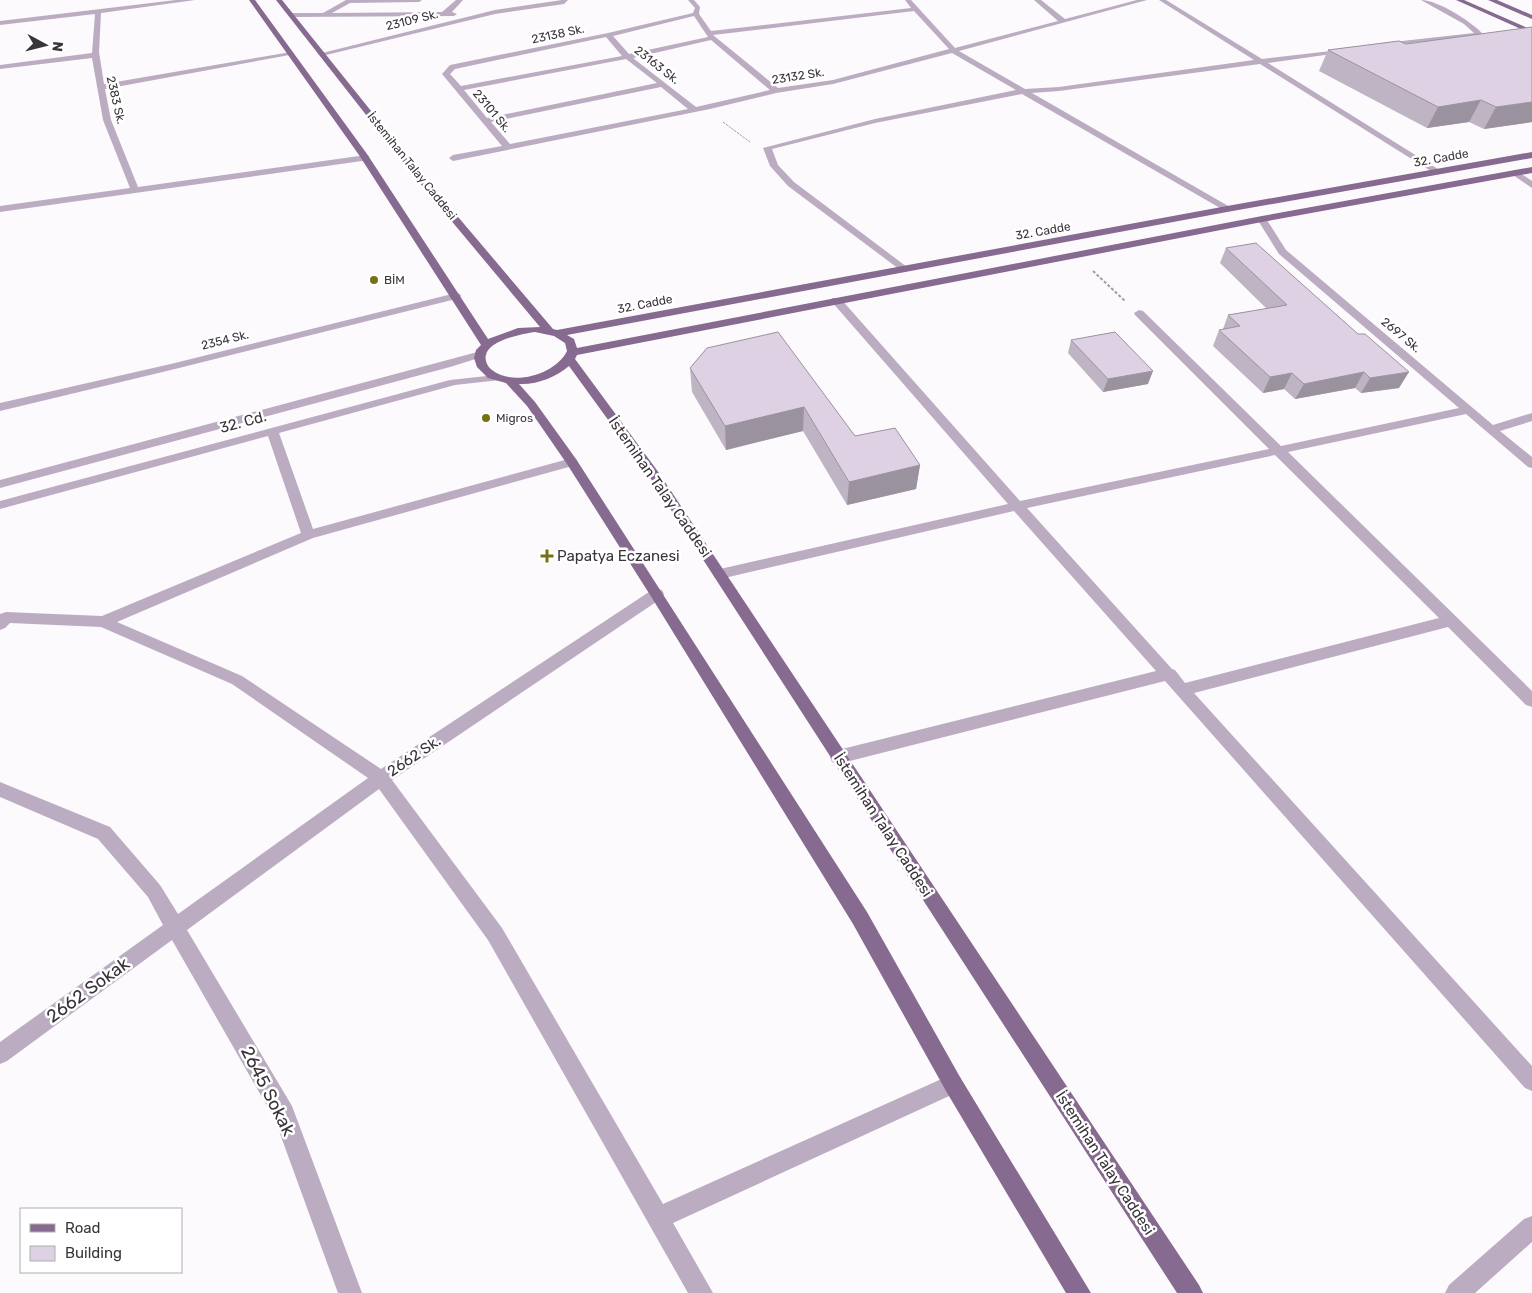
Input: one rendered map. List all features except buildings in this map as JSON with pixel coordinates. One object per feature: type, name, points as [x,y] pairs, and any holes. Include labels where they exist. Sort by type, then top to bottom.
[{"type":"main road","name":"İstemihan Talay Caddesi","points":[[252,0],[366,158],[456,296],[483,350],[480,363],[486,371],[504,379]]},
{"type":"main road","name":"İstemihan Talay Caddesi","points":[[279,0],[417,174],[553,332],[567,338],[572,345],[572,356],[656,476],[838,757],[1191,1293]]},
{"type":"main road","points":[[1459,0],[1532,32]]},
{"type":"main road","points":[[1491,0],[1531,17]]},
{"type":"main road","name":"32. Cadde","points":[[483,350],[508,333],[522,330],[553,332],[1532,154]]},
{"type":"main road","name":"32. Cadde","points":[[572,356],[836,300],[1262,218],[1532,170]]},
{"type":"main road","points":[[504,379],[541,378],[554,374],[572,356]]},
{"type":"main road","points":[[504,379],[531,404],[572,462],[657,594],[860,918],[953,1084],[1079,1293]]},
{"type":"street","points":[[0,23],[192,0]]},
{"type":"street","points":[[323,15],[349,1],[419,0]]},
{"type":"street","points":[[442,15],[460,0]]},
{"type":"street","points":[[515,9],[519,0]]},
{"type":"street","name":"23109 Sk.","points":[[322,54],[495,12],[554,5],[565,0]]},
{"type":"street","points":[[691,0],[710,35],[776,91]]},
{"type":"street","points":[[697,11],[704,0]]},
{"type":"street","points":[[908,0],[954,51],[1227,209]]},
{"type":"street","points":[[1037,0],[1063,21]]},
{"type":"street","name":"23132 Sk.","points":[[453,158],[704,108],[776,91],[833,82],[1144,0]]},
{"type":"street","points":[[1162,0],[1176,0]]},
{"type":"street","points":[[1162,0],[1437,171]]},
{"type":"street","points":[[1374,47],[1480,34],[1466,22],[1424,0]]},
{"type":"street","points":[[459,89],[627,57],[710,35],[916,9]]},
{"type":"street","name":"2383 Sk.","points":[[98,11],[96,55],[107,120],[135,190]]},
{"type":"street","name":"23138 Sk.","points":[[459,89],[446,74],[454,67],[608,35],[697,11]]},
{"type":"street","points":[[291,15],[442,15],[495,12]]},
{"type":"street","name":"23163 Sk.","points":[[608,35],[627,57],[694,110]]},
{"type":"street","points":[[903,269],[791,184],[774,166],[767,148],[875,121],[1024,91],[1059,89],[1355,49]]},
{"type":"street","points":[[101,87],[291,54]]},
{"type":"street","points":[[0,67],[96,55]]},
{"type":"street","points":[[484,121],[663,84]]},
{"type":"street","name":"23101 Sk.","points":[[459,89],[484,121],[508,146]]},
{"type":"street","points":[[0,209],[366,158]]},
{"type":"street","points":[[1516,173],[1532,185]]},
{"type":"street","name":"2697 Sk.","points":[[1262,218],[1282,252],[1532,464]]},
{"type":"street","name":"2354 Sk.","points":[[0,407],[456,296]]},
{"type":"street","points":[[836,300],[1017,506],[1170,674],[1532,1081]]},
{"type":"street","points":[[1139,313],[1532,701]]},
{"type":"street","name":"32. Cd.","points":[[0,484],[446,365],[483,350]]},
{"type":"street","name":"32. Cd.","points":[[0,505],[454,382],[504,379]]},
{"type":"street","points":[[720,574],[1017,506],[1469,410]]},
{"type":"street","points":[[1492,429],[1532,417]]},
{"type":"street","points":[[272,431],[308,535]]},
{"type":"street","points":[[102,622],[308,535],[572,462]]},
{"type":"street","name":"2662 Sk.","points":[[176,927],[381,778],[657,594]]},
{"type":"street","points":[[0,624],[6,618],[102,622],[237,680],[381,778],[495,934],[701,1293]]},
{"type":"street","points":[[1184,690],[1449,621]]},
{"type":"street","points":[[838,757],[1170,674]]},
{"type":"street","name":"2645 Sokak","points":[[0,789],[104,832],[154,891],[284,1114],[350,1293]]},
{"type":"street","name":"2662 Sokak","points":[[0,1054],[176,927]]},
{"type":"street","points":[[658,1218],[953,1084]]},
{"type":"street","points":[[1457,1293],[1532,1228]]},
{"type":"path","points":[[704,108],[770,158]]},
{"type":"path","points":[[1074,254],[1139,313]]},
{"type":"place","name":"BİM","points":[[374,280]]},
{"type":"place","name":"Migros","points":[[486,418]]},
{"type":"place","name":"Papatya Eczanesi","points":[[547,556]]}]
